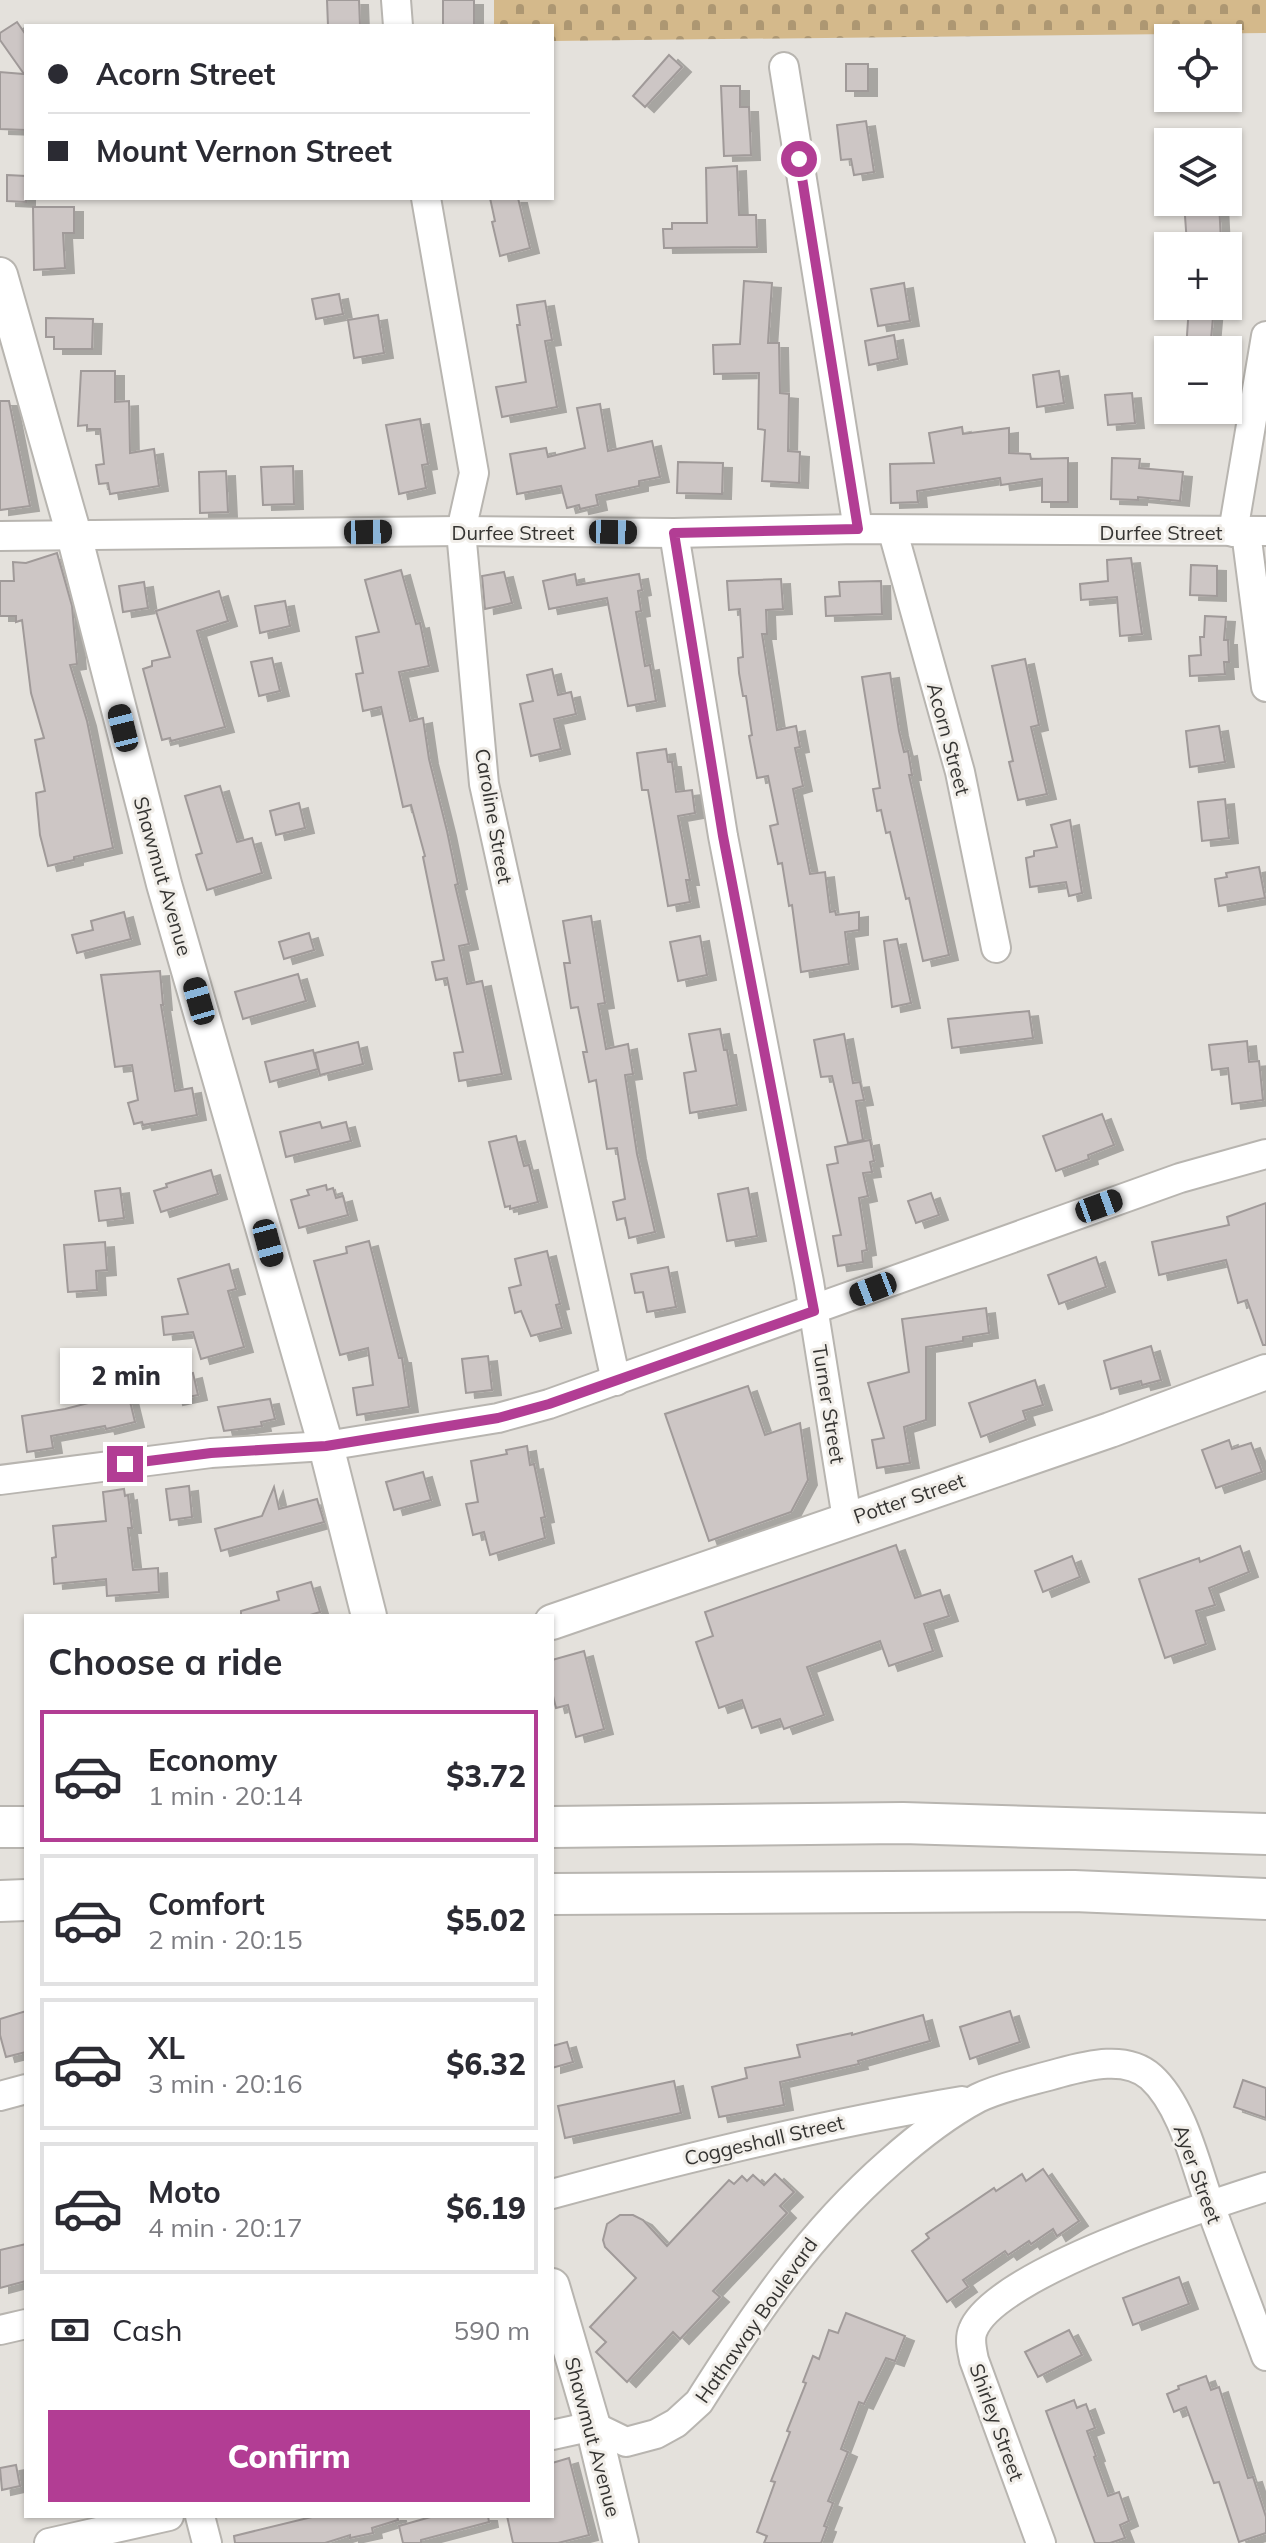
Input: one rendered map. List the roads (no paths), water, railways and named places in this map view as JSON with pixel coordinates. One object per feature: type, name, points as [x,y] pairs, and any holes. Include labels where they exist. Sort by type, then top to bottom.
[{"type":"highway","points":[[554,1827],[890,1823],[1266,1834]]},
{"type":"highway","points":[[0,1827],[24,1827]]},
{"type":"highway","points":[[554,1894],[1074,1891],[1266,1899]]},
{"type":"highway","points":[[0,1901],[24,1900]]},
{"type":"main road","name":"Shawmut Avenue","points":[[0,275],[74,535],[164,884],[326,1446],[368,1614]]},
{"type":"main road","name":"Potter Street","points":[[554,1621],[1110,1430],[1266,1372]]},
{"type":"main road","name":"Shawmut Avenue","points":[[554,2293],[593,2426],[621,2543]]},
{"type":"street","points":[[396,0],[398,24]]},
{"type":"street","points":[[784,67],[858,529]]},
{"type":"street","name":"Caroline Street","points":[[426,200],[474,473],[461,531],[484,784],[616,1381]]},
{"type":"street","points":[[1266,336],[1249,532],[1266,687]]},
{"type":"street","name":"Durfee Street","points":[[0,536],[461,531],[674,533],[858,529],[893,532],[1249,532]]},
{"type":"street","name":"Acorn Street","points":[[893,532],[960,772],[996,948]]},
{"type":"street","name":"Turner Street","points":[[674,533],[723,836],[814,1311],[847,1519]]},
{"type":"street","points":[[0,1480],[211,1453],[326,1446],[498,1418],[616,1381],[1180,1178],[1266,1154]]},
{"type":"street","name":"Ayer Street","points":[[979,2098],[1082,2068],[1124,2064],[1141,2069],[1155,2080],[1189,2143],[1266,2356]]},
{"type":"street","points":[[0,2096],[24,2090]]},
{"type":"street","name":"Coggeshall Street","points":[[554,2193],[718,2149],[866,2117],[979,2098]]},
{"type":"street","name":"Hathaway Boulevard","points":[[593,2426],[626,2442],[656,2434],[682,2420],[699,2402],[770,2293],[820,2231],[908,2146],[943,2119],[979,2098]]},
{"type":"street","points":[[1210,2206],[1266,2187]]},
{"type":"street","name":"Shirley Street","points":[[1041,2543],[974,2360],[972,2331],[982,2316],[998,2302],[1042,2272],[1139,2231],[1210,2206]]},
{"type":"street","points":[[0,2330],[24,2324]]},
{"type":"street","points":[[554,2435],[593,2426]]},
{"type":"street","points":[[49,2543],[160,2518]]},
{"type":"street","points":[[201,2518],[207,2543]]}]
